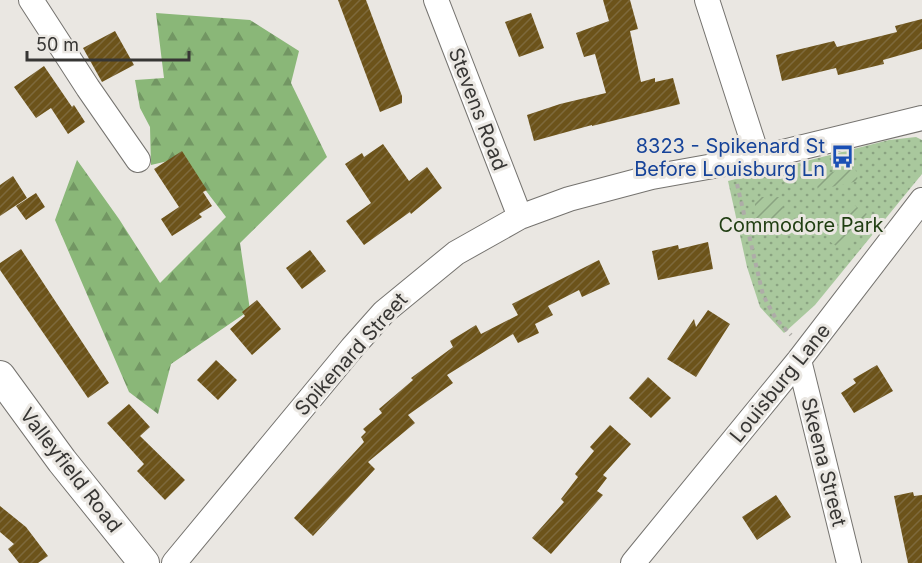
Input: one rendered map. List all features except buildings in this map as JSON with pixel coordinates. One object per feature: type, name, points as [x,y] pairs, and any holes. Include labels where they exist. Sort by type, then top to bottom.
[{"type":"street","points":[[31,0],[138,160]]},
{"type":"street","name":"Stevens Road","points":[[436,0],[520,217]]},
{"type":"street","points":[[707,0],[758,158]]},
{"type":"street","name":"Spikenard Street","points":[[174,563],[312,394],[384,312],[456,253],[520,217],[569,199],[652,177],[758,158],[922,118]]},
{"type":"street","name":"Louisburg Lane","points":[[633,563],[799,360],[922,200]]},
{"type":"street","name":"Skeena Street","points":[[799,360],[849,563]]},
{"type":"street","name":"Valleyfield Road","points":[[0,376],[62,461],[144,563]]},
{"type":"path","points":[[733,162],[763,295],[776,319],[790,333],[799,360]]},
{"type":"green space","points":[[156,13],[250,20],[299,51],[291,83],[327,157],[240,243],[250,310],[171,364],[158,414],[129,392],[55,220],[77,160],[119,219],[160,283],[226,217],[181,158],[151,165],[150,127],[140,108],[135,80],[164,78]]},
{"type":"green space","name":"Commodore Park","points":[[916,137],[922,140],[922,174],[815,305],[784,333],[760,307],[747,267],[728,181],[889,140]]},
{"type":"green space","points":[[855,167],[858,181],[818,190],[815,176]]},
{"type":"green space","points":[[755,197],[783,197],[783,221],[755,220]]},
{"type":"green space","points":[[854,205],[867,214],[842,250],[829,241]]},
{"type":"place","name":"8323 - Spikenard St Before Louisburg Ln","points":[[843,157]]}]
